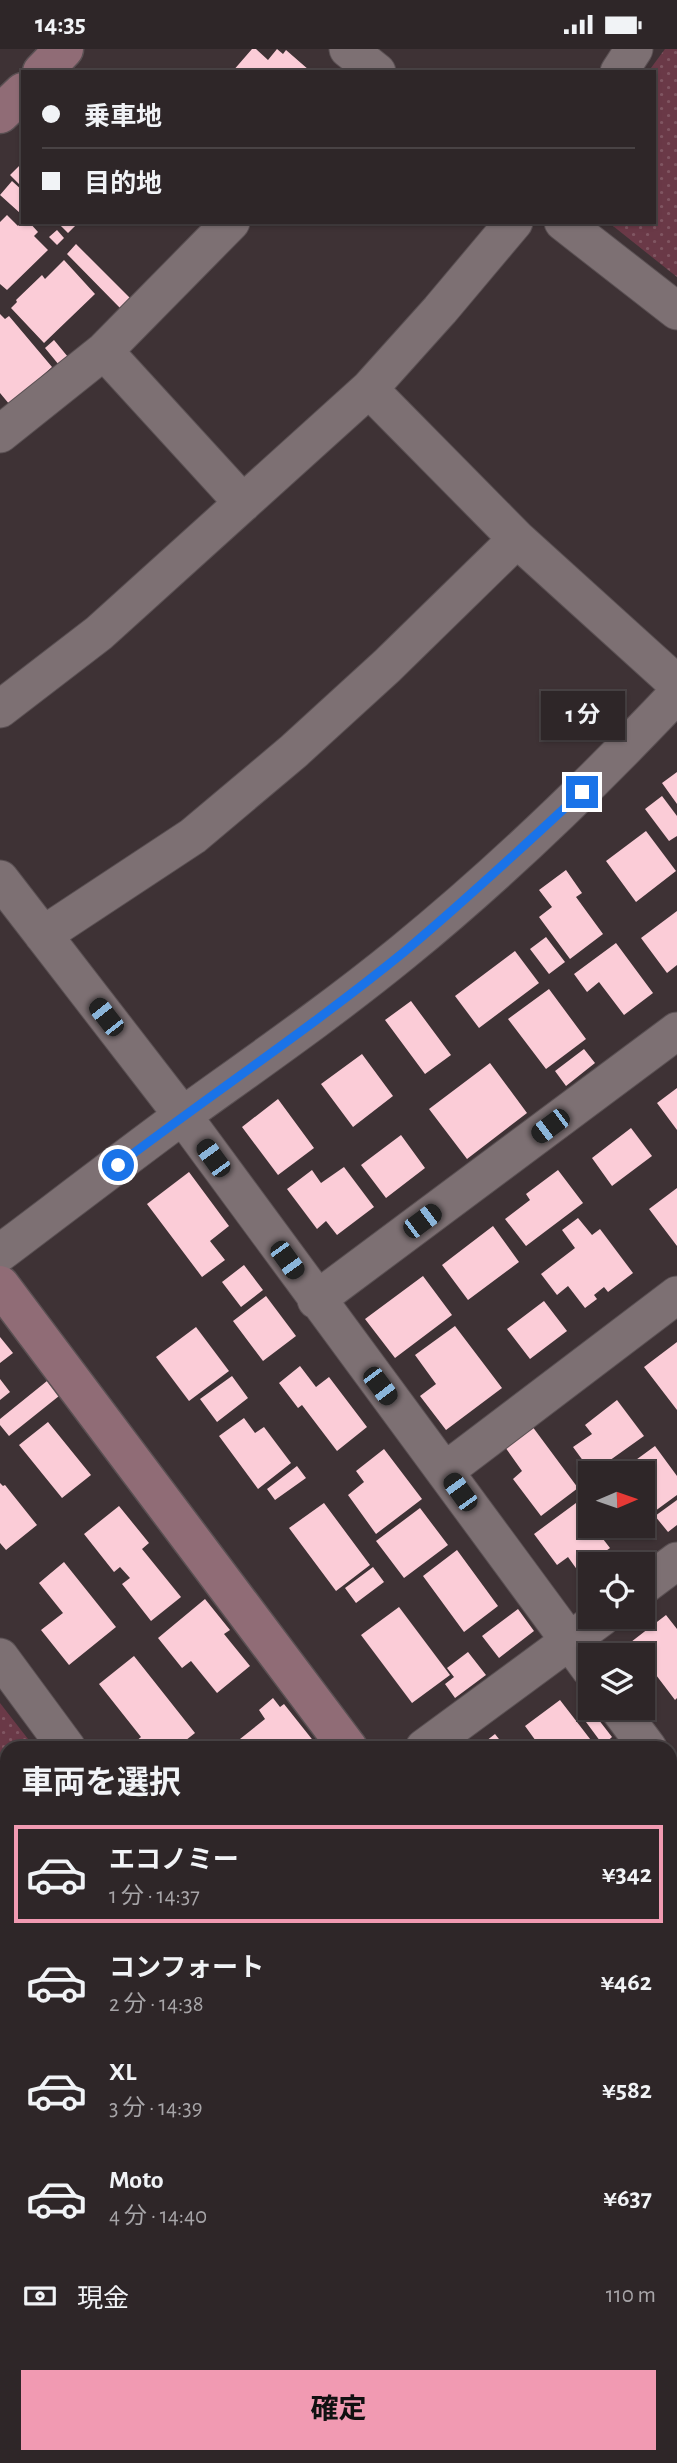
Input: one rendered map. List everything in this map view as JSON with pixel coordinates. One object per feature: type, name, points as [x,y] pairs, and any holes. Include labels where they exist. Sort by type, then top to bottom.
[{"type":"street","points":[[44,70],[64,49]]},
{"type":"street","points":[[620,70],[634,49]]},
{"type":"street","points":[[0,114],[21,94]]},
{"type":"street","points":[[0,434],[104,351],[229,224]]},
{"type":"street","points":[[0,709],[99,633],[369,389],[512,224]]},
{"type":"street","points":[[567,224],[677,311]]},
{"type":"street","points":[[104,351],[243,503]]},
{"type":"street","points":[[369,389],[517,539],[677,684]]},
{"type":"street","points":[[43,935],[192,836],[274,768],[387,666],[517,539]]},
{"type":"street","points":[[0,1253],[285,1043],[404,951],[521,849],[603,772],[677,694]]},
{"type":"street","points":[[0,879],[183,1116],[578,1654]]},
{"type":"street","points":[[316,1300],[677,1031]]},
{"type":"street","points":[[0,1285],[343,1741]]},
{"type":"street","points":[[445,1471],[677,1295]]},
{"type":"street","points":[[655,1577],[677,1561]]},
{"type":"street","points":[[436,1741],[578,1656]]},
{"type":"street","points":[[0,1657],[62,1741]]},
{"type":"street","points":[[627,1720],[643,1741]]},
{"type":"shaded area","points":[[665,49],[677,49],[677,277],[611,224],[656,224],[656,70],[649,70]]},
{"type":"shaded area","points":[[0,1703],[30,1741],[0,1741]]},
{"type":"building","points":[[252,49],[256,49],[268,60],[277,49],[283,54],[286,50],[309,70],[234,70]]},
{"type":"building","points":[[21,164],[20,185],[10,175]]},
{"type":"building","points":[[12,181],[21,189],[21,212],[20,213],[0,195]]},
{"type":"building","points":[[7,215],[18,226],[21,223],[31,224],[38,232],[34,236],[48,250],[7,290],[0,284],[0,222]]},
{"type":"building","points":[[59,224],[77,224],[68,233]]},
{"type":"building","points":[[57,230],[64,238],[57,245],[49,237]]},
{"type":"building","points":[[76,244],[130,298],[120,308],[67,254]]},
{"type":"building","points":[[64,260],[95,294],[44,343],[11,308],[42,275],[45,279]]},
{"type":"building","points":[[0,314],[5,319],[9,316],[52,367],[10,405],[0,393]]},
{"type":"building","points":[[54,340],[68,357],[59,365],[45,348]]},
{"type":"building","points":[[677,772],[677,804],[662,783]]},
{"type":"building","points":[[662,796],[677,816],[677,836],[669,841],[645,809]]},
{"type":"building","points":[[646,831],[676,871],[636,902],[606,861]]},
{"type":"building","points":[[566,870],[582,893],[576,897],[603,934],[570,959],[539,917],[552,907],[539,890]]},
{"type":"building","points":[[677,911],[677,965],[667,973],[641,938]]},
{"type":"building","points":[[546,937],[565,962],[549,974],[530,949]]},
{"type":"building","points":[[616,943],[653,993],[624,1015],[599,982],[587,992],[574,974]]},
{"type":"building","points":[[515,951],[539,983],[479,1028],[455,996]]},
{"type":"building","points":[[549,989],[586,1039],[546,1069],[508,1019]]},
{"type":"building","points":[[411,1001],[451,1055],[425,1074],[385,1020]]},
{"type":"building","points":[[584,1049],[595,1063],[566,1086],[555,1071]]},
{"type":"building","points":[[362,1054],[393,1096],[353,1127],[321,1084]]},
{"type":"building","points":[[490,1063],[527,1113],[467,1159],[429,1109]]},
{"type":"building","points":[[677,1088],[677,1130],[657,1103]]},
{"type":"building","points":[[278,1099],[314,1148],[278,1175],[242,1127]]},
{"type":"building","points":[[631,1128],[652,1156],[612,1186],[592,1158]]},
{"type":"building","points":[[401,1135],[425,1168],[386,1198],[361,1165]]},
{"type":"building","points":[[344,1167],[374,1207],[337,1235],[326,1221],[317,1229],[287,1189],[312,1170],[321,1183]]},
{"type":"building","points":[[558,1170],[583,1203],[526,1246],[505,1219],[530,1200],[526,1194]]},
{"type":"building","points":[[189,1172],[229,1226],[210,1241],[225,1260],[202,1277],[147,1204]]},
{"type":"building","points":[[677,1188],[677,1246],[649,1209]]},
{"type":"building","points":[[578,1218],[592,1235],[600,1229],[633,1273],[608,1292],[604,1287],[594,1295],[597,1299],[585,1308],[568,1286],[557,1295],[541,1274],[575,1248],[562,1230]]},
{"type":"building","points":[[493,1226],[519,1262],[468,1300],[442,1265]]},
{"type":"building","points":[[244,1265],[263,1290],[241,1307],[222,1282]]},
{"type":"building","points":[[423,1276],[452,1315],[395,1358],[365,1319]]},
{"type":"building","points":[[266,1296],[296,1336],[263,1361],[233,1321]]},
{"type":"building","points":[[544,1301],[567,1331],[530,1359],[507,1329]]},
{"type":"building","points":[[455,1326],[502,1388],[446,1430],[420,1396],[436,1384],[415,1355]]},
{"type":"building","points":[[196,1327],[229,1371],[189,1401],[156,1357]]},
{"type":"building","points":[[0,1337],[13,1353],[0,1363]]},
{"type":"building","points":[[677,1342],[677,1410],[644,1367]]},
{"type":"building","points":[[300,1366],[316,1387],[329,1377],[367,1427],[337,1451],[302,1405],[298,1408],[279,1383]]},
{"type":"building","points":[[232,1376],[248,1398],[217,1422],[200,1399]]},
{"type":"building","points":[[0,1379],[10,1392],[0,1400]]},
{"type":"building","points":[[47,1381],[59,1396],[9,1436],[0,1425],[0,1419]]},
{"type":"building","points":[[617,1400],[644,1436],[609,1461],[583,1461],[573,1447],[592,1434],[585,1425]]},
{"type":"building","points":[[244,1418],[255,1433],[264,1427],[291,1463],[258,1489],[219,1436]]},
{"type":"building","points":[[48,1422],[91,1475],[62,1498],[19,1445]]},
{"type":"building","points":[[532,1426],[578,1488],[541,1516],[513,1479],[522,1471],[505,1447]]},
{"type":"building","points":[[655,1446],[677,1476],[677,1495],[655,1511],[655,1461],[634,1461]]},
{"type":"building","points":[[384,1449],[422,1499],[376,1534],[348,1495],[364,1482],[356,1471]]},
{"type":"building","points":[[297,1466],[306,1478],[275,1500],[267,1489]]},
{"type":"building","points":[[0,1483],[5,1485],[37,1525],[6,1550],[0,1543]]},
{"type":"building","points":[[677,1500],[677,1525],[668,1532],[655,1516]]},
{"type":"building","points":[[324,1503],[370,1565],[336,1591],[289,1528]]},
{"type":"building","points":[[576,1503],[578,1538],[602,1538],[610,1548],[604,1552],[578,1552],[578,1571],[568,1557],[557,1565],[534,1534]]},
{"type":"building","points":[[119,1506],[149,1543],[142,1549],[181,1597],[151,1621],[122,1584],[130,1578],[120,1567],[114,1572],[84,1534]]},
{"type":"building","points":[[420,1508],[448,1545],[404,1578],[376,1541]]},
{"type":"building","points":[[457,1550],[498,1606],[464,1632],[423,1576]]},
{"type":"building","points":[[64,1562],[116,1627],[69,1665],[41,1630],[63,1613],[39,1583]]},
{"type":"building","points":[[373,1567],[384,1582],[356,1603],[345,1588]]},
{"type":"building","points":[[205,1599],[230,1630],[224,1634],[250,1666],[217,1693],[191,1661],[182,1668],[158,1638]]},
{"type":"building","points":[[399,1607],[450,1675],[412,1703],[361,1635]]},
{"type":"building","points":[[518,1609],[534,1631],[499,1658],[482,1636]]},
{"type":"building","points":[[666,1615],[677,1629],[675,1700],[655,1674],[655,1643],[631,1642],[648,1629],[655,1629],[655,1623]]},
{"type":"building","points":[[468,1652],[486,1675],[455,1698],[445,1684],[454,1677],[447,1668]]},
{"type":"building","points":[[134,1656],[195,1733],[185,1741],[136,1741],[141,1737],[99,1684]]},
{"type":"building","points":[[273,1698],[280,1707],[284,1704],[313,1741],[242,1741],[240,1739],[265,1719],[259,1710]]},
{"type":"building","points":[[560,1700],[592,1741],[536,1741],[525,1726]]},
{"type":"building","points":[[589,1720],[599,1720],[612,1737],[608,1741],[600,1741],[586,1722]]},
{"type":"building","points":[[495,1734],[500,1741],[486,1741]]},
{"type":"route","points":[[118,1165],[285,1043],[404,951],[582,792]]}]
